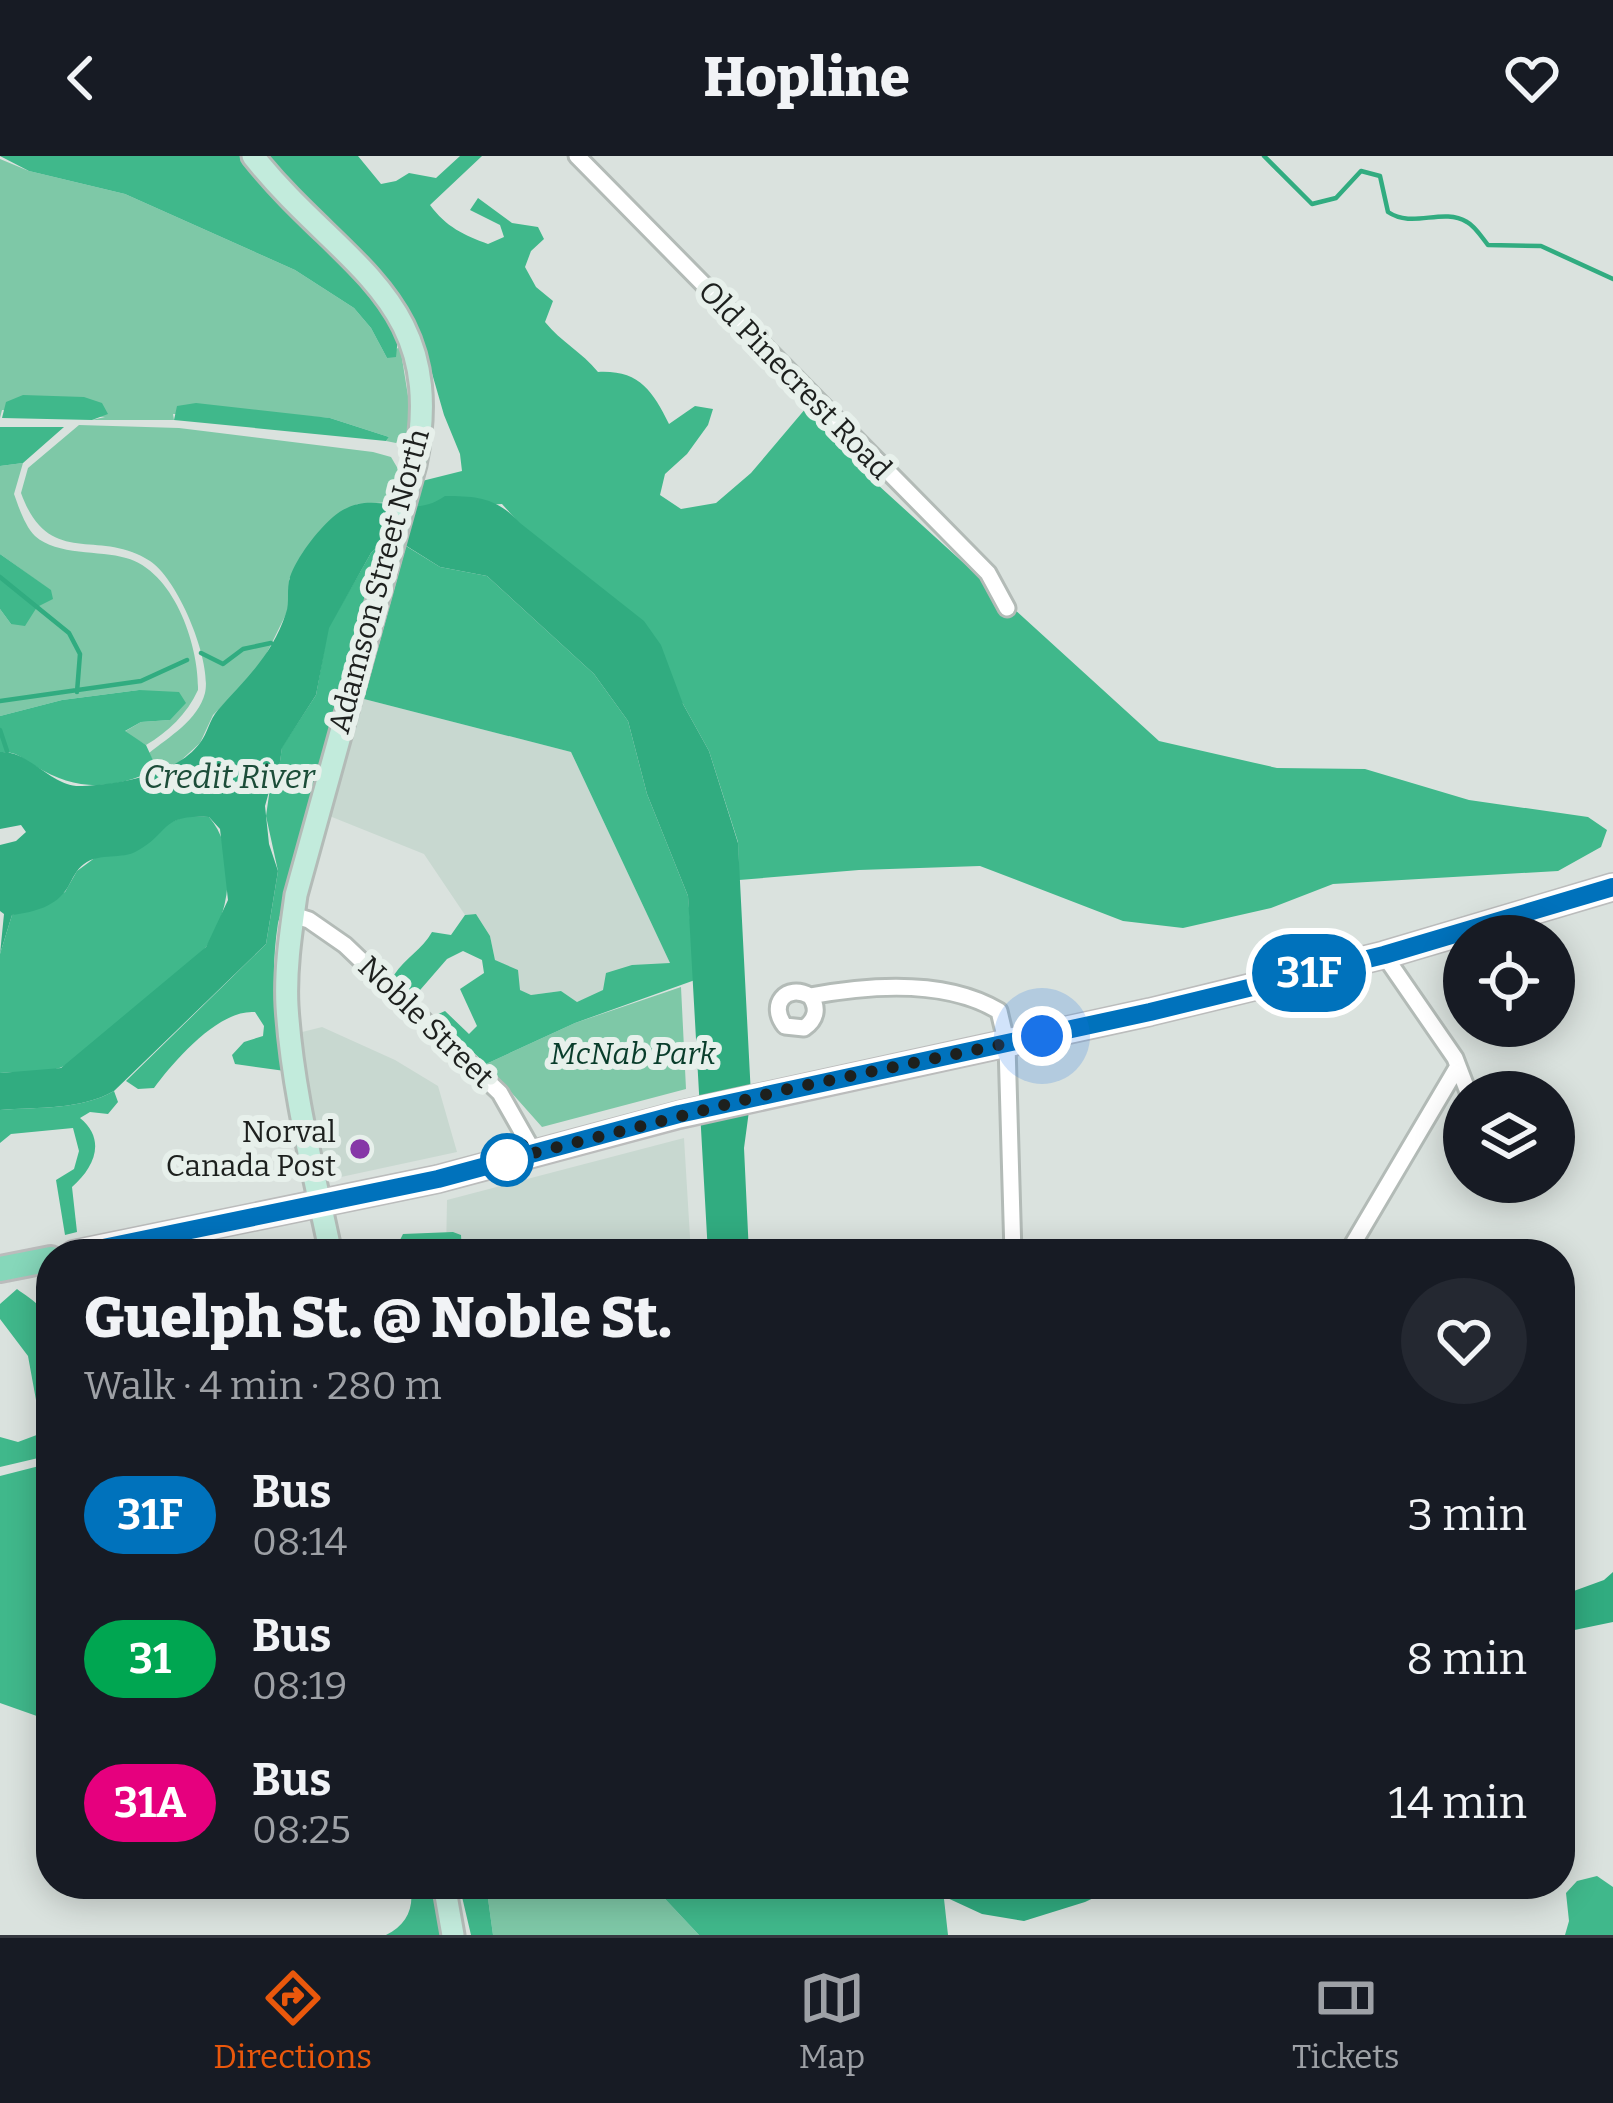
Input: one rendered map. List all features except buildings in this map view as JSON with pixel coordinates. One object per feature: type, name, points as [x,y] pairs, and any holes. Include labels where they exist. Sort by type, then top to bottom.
[{"type":"main road","name":"Adamson Street North","points":[[253,156],[381,291],[409,333],[423,395],[408,490],[338,732],[293,915],[287,1000],[290,1042],[328,1239]]},
{"type":"main road","points":[[149,1239],[438,1179],[679,1114],[1006,1045],[1384,955],[1613,887]]},
{"type":"main road","points":[[0,1269],[36,1262]]},
{"type":"main road","points":[[447,1899],[453,1935]]},
{"type":"street","name":"Old Pinecrest Road","points":[[578,156],[988,573],[1007,608]]},
{"type":"street","name":"Noble Street","points":[[293,915],[309,920],[345,945],[500,1093],[534,1153]]},
{"type":"street","points":[[1384,955],[1460,1071]]},
{"type":"street","points":[[810,996],[893,988],[951,992],[999,1011],[1006,1045],[1012,1239]]},
{"type":"street","points":[[1357,1239],[1458,1066]]},
{"type":"shaded area","points":[[0,156],[244,156],[368,289],[398,337],[396,357],[387,358],[354,308],[295,270],[125,194],[29,171]]},
{"type":"shaded area","points":[[268,156],[358,156],[381,184],[409,173],[436,178],[460,156],[482,156],[430,205],[436,213],[488,244],[504,237],[500,225],[470,210],[478,198],[512,223],[538,227],[544,239],[531,251],[525,267],[536,287],[553,301],[545,322],[551,329],[598,372],[624,374],[642,384],[669,424],[695,406],[713,409],[708,425],[687,454],[665,474],[660,495],[681,509],[716,503],[751,473],[806,408],[878,485],[1159,741],[1277,768],[1365,769],[1469,800],[1588,817],[1607,830],[1601,847],[1558,871],[1333,884],[1271,908],[1183,928],[1123,921],[980,866],[739,880],[738,842],[709,751],[683,704],[502,504],[415,509],[422,481],[462,471],[421,335],[405,303],[378,268],[307,202]]},
{"type":"shaded area","points":[[23,395],[84,397],[102,403],[108,414],[92,420],[2,418],[6,402]]},
{"type":"shaded area","points":[[196,403],[330,418],[389,437],[386,441],[174,420],[177,406]]},
{"type":"shaded area","points":[[0,427],[64,427],[23,463],[0,466]]},
{"type":"shaded area","points":[[383,540],[278,923],[275,997],[285,1071],[235,1064],[232,1055],[244,1042],[263,1036],[264,1026],[255,1012],[241,1013],[198,1039],[154,1088],[138,1089],[126,1081],[266,944],[278,871],[266,816],[270,788],[277,783],[282,747],[316,695],[328,628]]},
{"type":"shaded area","points":[[406,546],[440,567],[487,576],[594,674],[628,721],[647,794],[688,896],[695,980],[575,1023],[486,1064],[434,1016],[445,1011],[469,1034],[477,1026],[460,989],[484,973],[482,960],[463,951],[447,959],[414,997],[396,984],[394,975],[432,932],[451,935],[465,915],[476,914],[490,936],[495,960],[518,970],[520,990],[531,995],[561,991],[577,1002],[603,990],[606,973],[632,965],[670,963],[571,752],[364,699]]},
{"type":"shaded area","points":[[0,554],[51,590],[53,599],[37,607],[25,626],[11,624],[0,609]]},
{"type":"shaded area","points":[[139,690],[179,692],[186,703],[170,720],[141,722],[125,731],[146,745],[157,769],[110,784],[80,784],[15,754],[0,752],[0,716],[62,700]]},
{"type":"shaded area","points":[[364,699],[571,752],[671,965],[577,1002],[561,991],[531,995],[519,990],[495,960],[490,936],[476,914],[465,915],[424,854],[327,815]]},
{"type":"shaded area","points":[[186,816],[209,817],[224,846],[227,864],[226,900],[206,947],[138,1010],[64,1066],[0,1073],[0,954],[12,915],[65,892],[77,871],[96,857],[148,842],[164,825]]},
{"type":"shaded area","points":[[322,1027],[395,1060],[438,1086],[457,1152],[327,1180],[298,1033]]},
{"type":"shaded area","points":[[114,1091],[118,1102],[108,1114],[90,1112],[80,1118],[93,1135],[94,1154],[72,1187],[77,1232],[65,1235],[56,1180],[74,1169],[79,1151],[73,1128],[11,1134],[0,1143],[0,1110],[73,1105]]},
{"type":"shaded area","points":[[684,1138],[690,1239],[446,1239],[447,1200]]},
{"type":"shaded area","points":[[453,1232],[461,1239],[400,1239],[403,1234]]},
{"type":"shaded area","points":[[17,1289],[36,1303],[36,1400],[28,1356],[0,1319],[0,1304]]},
{"type":"shaded area","points":[[36,1435],[36,1459],[0,1467],[0,1437],[18,1442]]},
{"type":"shaded area","points":[[36,1467],[36,1716],[0,1703],[0,1476]]},
{"type":"shaded area","points":[[1597,1876],[1613,1887],[1613,1935],[1565,1935],[1567,1899],[1575,1899],[1577,1881]]},
{"type":"shaded area","points":[[437,1899],[443,1935],[386,1935],[408,1914],[411,1900]]},
{"type":"shaded area","points":[[463,1899],[488,1899],[493,1935],[471,1935]]},
{"type":"shaded area","points":[[665,1899],[944,1899],[948,1935],[699,1935]]},
{"type":"green space","points":[[0,159],[29,171],[125,194],[295,270],[354,308],[387,358],[400,346],[408,396],[413,398],[409,436],[396,443],[330,418],[275,414],[92,420],[105,417],[2,410],[0,418]]},
{"type":"green space","points":[[79,425],[179,428],[373,452],[391,457],[401,474],[394,502],[357,504],[289,579],[288,610],[259,669],[213,715],[200,743],[177,764],[157,769],[149,753],[189,720],[205,693],[203,661],[182,602],[161,571],[131,551],[76,543],[46,531],[32,517],[21,493],[28,468]]},
{"type":"green space","points":[[23,463],[14,494],[35,536],[55,547],[126,558],[143,566],[158,578],[180,612],[194,652],[198,690],[176,722],[146,745],[124,732],[141,722],[170,720],[139,690],[62,700],[0,716],[0,609],[11,624],[37,607],[50,590],[0,554],[0,466]]},
{"type":"green space","name":"McNab Park","points":[[681,987],[686,1089],[542,1127],[486,1064],[575,1023]]},
{"type":"green space","points":[[488,1899],[665,1899],[699,1935],[493,1935]]},
{"type":"water","name":"Credit River","points":[[445,496],[495,503],[644,621],[661,645],[683,704],[709,751],[738,843],[751,1096],[744,1148],[748,1239],[707,1239],[688,896],[647,794],[628,721],[594,674],[487,576],[440,567],[397,540],[383,540],[371,553],[329,628],[316,695],[282,748],[277,783],[270,788],[265,806],[278,871],[266,944],[114,1091],[73,1105],[0,1110],[0,1073],[61,1068],[206,947],[228,900],[220,829],[209,817],[182,818],[137,851],[84,864],[51,904],[12,915],[0,954],[4,914],[0,911],[0,845],[26,832],[21,825],[0,829],[0,752],[21,757],[60,781],[82,786],[130,780],[177,763],[200,743],[215,714],[266,654],[286,613],[293,569],[327,523],[362,503],[431,504]]},
{"type":"water","points":[[1613,1572],[1613,1622],[1575,1630],[1575,1591]]},
{"type":"water","points":[[950,1899],[1091,1899],[1024,1921],[982,1914]]},
{"type":"waterway","points":[[1264,156],[1312,204],[1336,198],[1361,171],[1380,176],[1388,212],[1398,217],[1457,218],[1473,226],[1488,245],[1541,246],[1613,279]]},
{"type":"waterway","points":[[0,577],[69,633],[80,654],[77,692]]},
{"type":"waterway","points":[[201,653],[223,664],[243,649],[271,643]]},
{"type":"waterway","points":[[0,701],[141,681],[187,660]]},
{"type":"waterway","points":[[0,730],[7,751]]},
{"type":"bus line","name":"31F","points":[[147,1239],[438,1179],[679,1114],[1150,1012],[1384,955],[1613,887]]},
{"type":"place","name":"Norval Canada Post","points":[[360,1149]]},
{"type":"route","points":[[507,1160],[527,1141],[534,1153],[679,1114],[1042,1036]]}]
